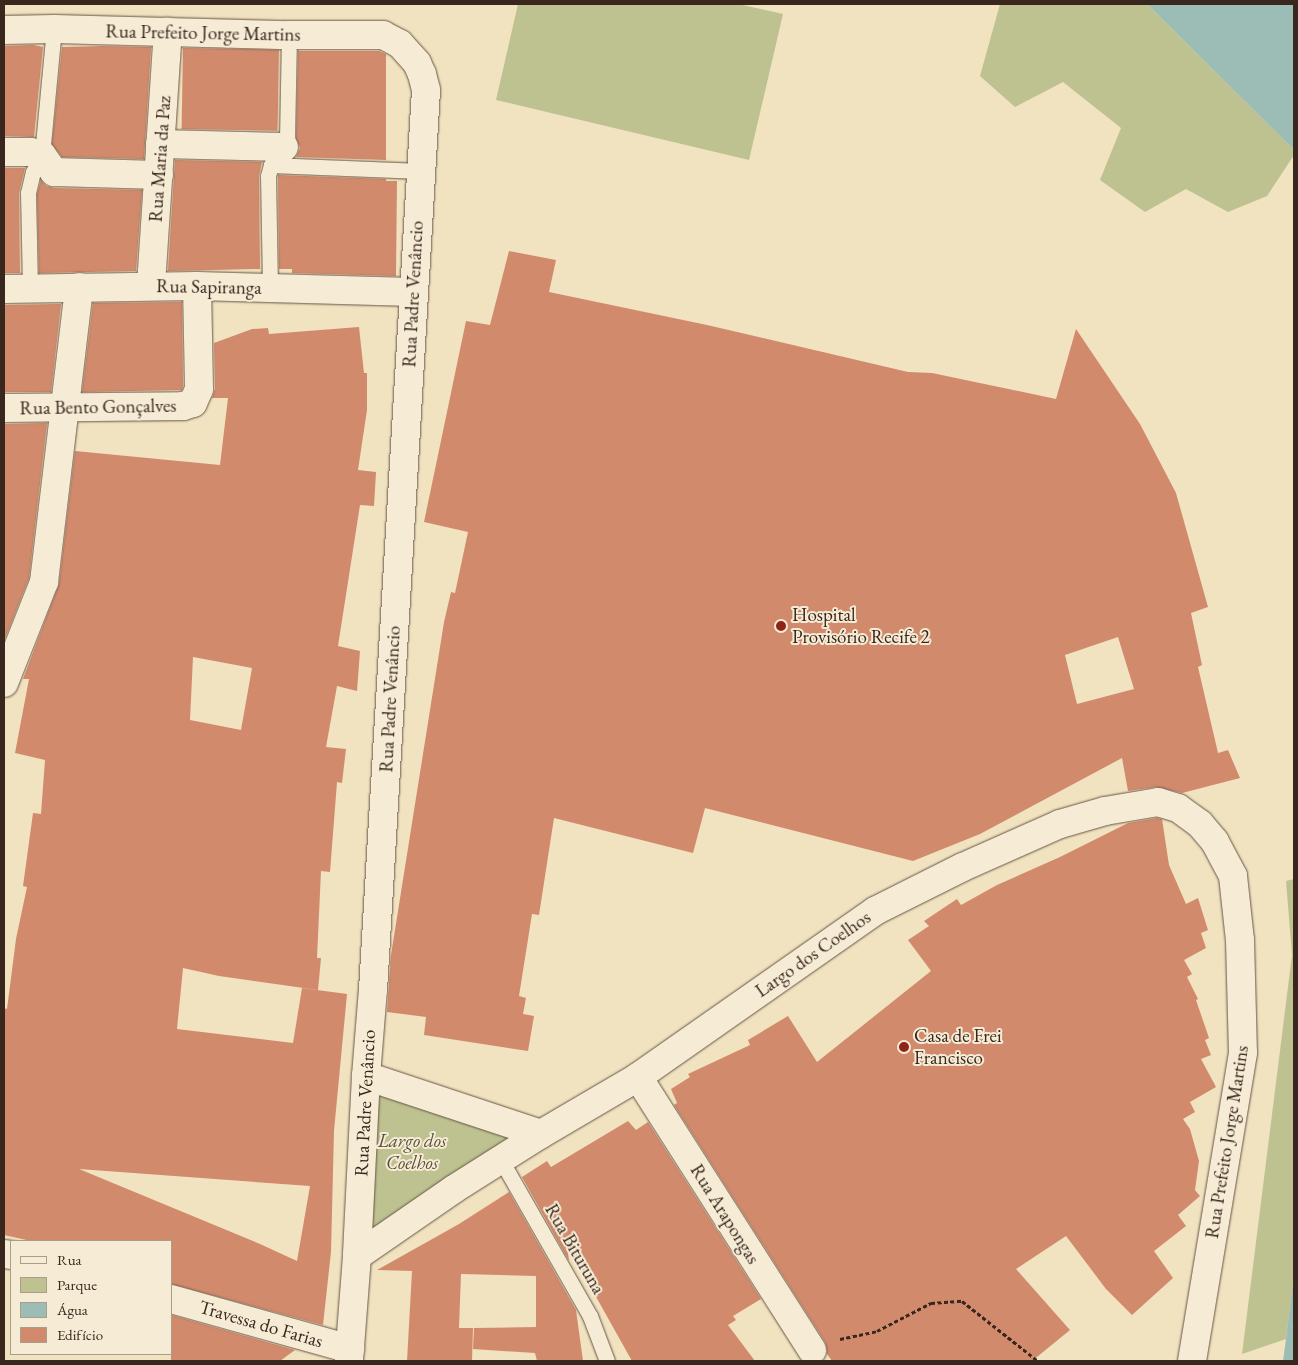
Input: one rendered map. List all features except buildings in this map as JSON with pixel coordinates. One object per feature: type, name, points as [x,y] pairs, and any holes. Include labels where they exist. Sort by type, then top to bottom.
[{"type":"street","name":"Rua Prefeito Jorge Martins","points":[[4,30],[54,29],[289,36],[383,35],[400,44]]},
{"type":"street","name":"Rua Maria da Paz","points":[[151,285],[168,32]]},
{"type":"street","name":"Rua Padre Venâncio","points":[[349,1355],[357,1256],[366,1076],[373,989],[426,90],[417,63],[400,44]]},
{"type":"street","points":[[160,144],[277,156]]},
{"type":"street","points":[[4,152],[31,152],[42,155],[54,172],[159,175]]},
{"type":"street","name":"Rua Sapiranga","points":[[17,289],[151,285],[413,292]]},
{"type":"street","name":"Rua Bento Gonçalves","points":[[4,408],[183,406],[193,403],[198,389],[197,286]]},
{"type":"street","points":[[4,683],[44,582],[79,287]]},
{"type":"street","name":"Rua Prefeito Jorge Martins","points":[[1105,811],[1158,802],[1178,808],[1200,824],[1215,842],[1233,876],[1240,940],[1243,1053],[1192,1361]]},
{"type":"street","name":"Largo dos Coelhos","points":[[357,1256],[541,1134],[638,1077],[875,911],[964,867],[1060,824],[1105,811]]},
{"type":"street","points":[[366,1076],[541,1134]]},
{"type":"street","name":"Rua Arapongas","points":[[638,1077],[812,1350]]},
{"type":"street","name":"Travessa do Farias","points":[[172,1299],[349,1355]]},
{"type":"lane","points":[[17,289],[28,193],[33,172],[42,155],[54,29]]},
{"type":"lane","points":[[270,288],[268,176],[288,128],[289,36]]},
{"type":"lane","points":[[277,156],[420,171]]},
{"type":"lane","name":"Rua Bituruna","points":[[501,1160],[590,1316],[606,1361]]},
{"type":"path","points":[[812,1350],[839,1340],[877,1332],[931,1303],[962,1301],[1038,1361]]},
{"type":"green space","points":[[518,4],[738,4],[783,14],[749,160],[496,100]]},
{"type":"green space","points":[[1000,4],[1147,4],[1294,150],[1294,155],[1267,196],[1228,212],[1186,189],[1145,212],[1100,180],[1121,128],[1063,82],[1015,107],[980,76]]},
{"type":"green space","points":[[1294,879],[1294,1274],[1286,1339],[1242,1354],[1292,955],[1286,881]]},
{"type":"green space","name":"Largo dos Coelhos","points":[[366,1087],[523,1131],[390,1224],[355,1229]]},
{"type":"water","points":[[1147,4],[1294,4],[1294,150]]},
{"type":"water","points":[[1294,1274],[1294,1361],[1283,1361],[1286,1339]]},
{"type":"place","name":"Hospital Provisório Recife 2","points":[[781,626]]},
{"type":"place","name":"Casa de Frei Francisco","points":[[904,1047]]}]
